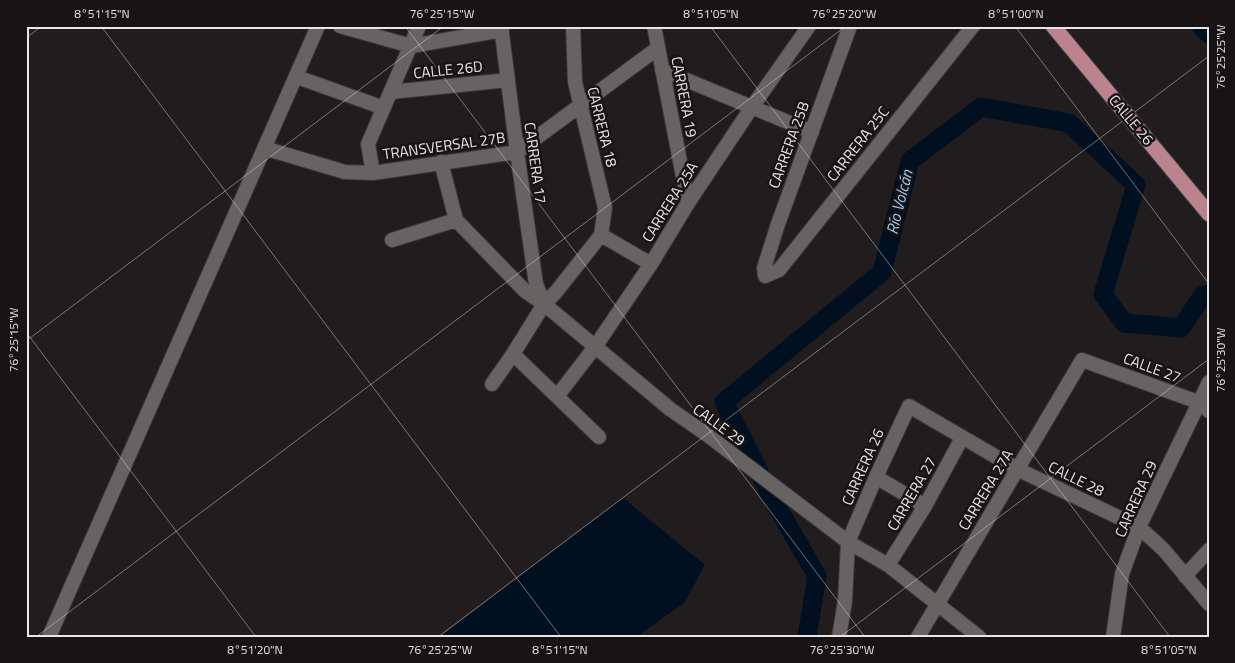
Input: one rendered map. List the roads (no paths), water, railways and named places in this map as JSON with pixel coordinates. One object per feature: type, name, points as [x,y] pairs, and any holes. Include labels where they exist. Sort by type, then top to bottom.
[{"type":"main road","name":"CALLE 26","points":[[1060,30],[1209,214]]},
{"type":"street","points":[[49,637],[318,26]]},
{"type":"street","points":[[340,26],[411,46],[501,28]]},
{"type":"street","points":[[373,173],[368,144],[419,26]]},
{"type":"street","name":"CARRERA 18","points":[[573,26],[575,82],[606,208],[601,234]]},
{"type":"street","name":"CARRERA 19","points":[[654,26],[688,203]]},
{"type":"street","name":"CARRERA 25A","points":[[558,395],[595,347],[752,107],[809,26]]},
{"type":"street","name":"CARRERA 25B","points":[[765,276],[764,268],[778,224],[850,26]]},
{"type":"street","name":"CARRERA 25C","points":[[765,276],[779,270],[973,26]]},
{"type":"street","name":"CARRERA 17","points":[[501,28],[536,284],[544,304]]},
{"type":"street","name":"TRANSVERSAL 27B","points":[[264,148],[345,172],[373,173],[517,152],[658,48]]},
{"type":"street","points":[[662,70],[812,132]]},
{"type":"street","points":[[297,77],[384,108]]},
{"type":"street","name":"CALLE 26D","points":[[391,92],[508,80]]},
{"type":"street","points":[[392,240],[456,220],[441,162]]},
{"type":"street","name":"CALLE 29","points":[[456,220],[525,291],[544,304],[670,409],[741,460],[848,542],[888,565],[979,637]]},
{"type":"street","points":[[492,384],[544,304],[556,292],[601,234],[651,264]]},
{"type":"street","points":[[513,354],[558,395],[599,437]]},
{"type":"street","name":"CALLE 27","points":[[1082,360],[1203,407]]},
{"type":"street","name":"CARRERA 27A","points":[[918,637],[1082,360]]},
{"type":"street","name":"CARRERA 29","points":[[1113,637],[1122,574],[1139,527],[1203,407],[1209,382]]},
{"type":"street","name":"CALLE 28","points":[[909,406],[1017,469],[1139,527],[1164,550],[1209,604]]},
{"type":"street","name":"CARRERA 26","points":[[848,542],[909,406]]},
{"type":"street","name":"CARRERA 27","points":[[888,565],[925,506],[962,438]]},
{"type":"street","points":[[876,477],[925,506]]},
{"type":"street","points":[[839,637],[845,601],[848,542]]},
{"type":"street","points":[[1185,576],[1209,550]]},
{"type":"water","points":[[623,498],[705,565],[684,603],[636,637],[440,637]]},
{"type":"waterway","name":"Río Volcán","points":[[1201,26],[1209,34]]},
{"type":"waterway","name":"Río Volcán","points":[[807,637],[817,576],[772,498],[724,402],[882,272],[910,161],[981,107],[1069,123],[1136,185],[1103,294],[1124,323],[1181,328],[1203,295],[1209,294]]}]
